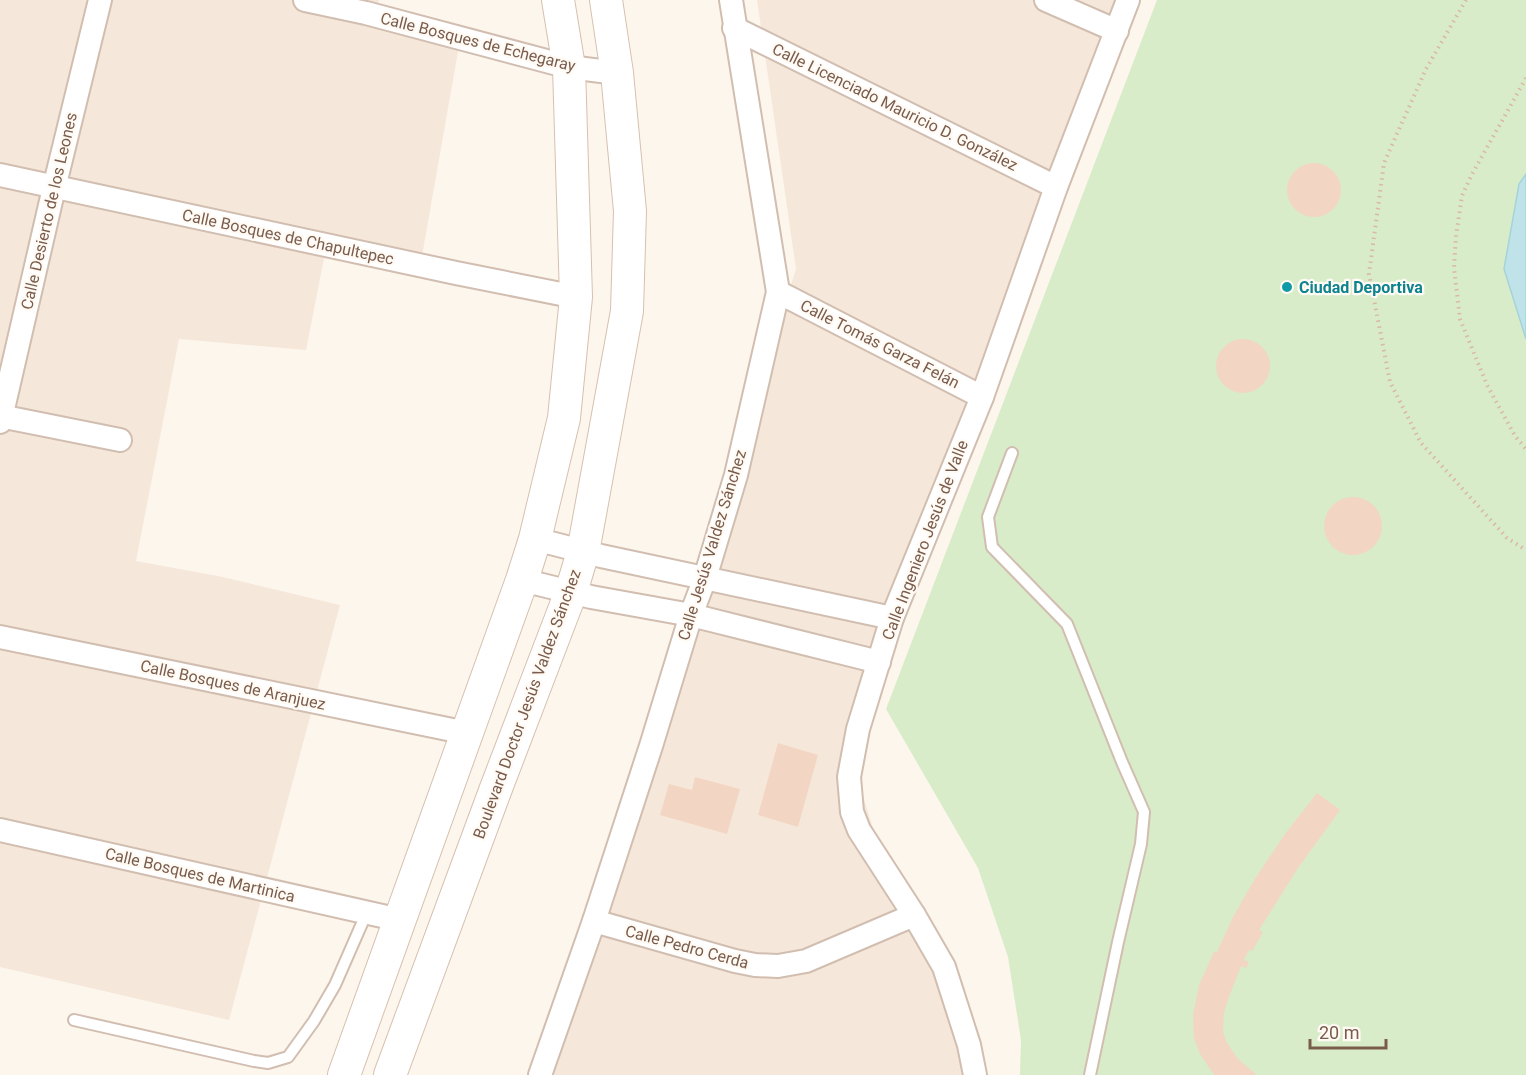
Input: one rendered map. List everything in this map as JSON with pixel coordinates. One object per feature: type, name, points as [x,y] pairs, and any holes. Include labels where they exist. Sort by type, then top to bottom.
[{"type":"main road","points":[[344,1075],[522,580],[535,539],[564,418],[576,297],[569,67],[558,0]]},
{"type":"main road","name":"Boulevard Doctor Jesús Valdez Sánchez","points":[[390,1075],[571,592],[583,552],[627,312],[630,211],[617,73],[606,0]]},
{"type":"street","name":"Calle Desierto de los Leones","points":[[0,418],[99,0]]},
{"type":"street","name":"Calle Bosques de Echegaray","points":[[305,0],[366,13],[569,67],[617,73]]},
{"type":"street","name":"Calle Jesús Valdez Sánchez","points":[[540,1075],[594,921],[648,757],[691,615],[705,578],[736,475],[778,292],[731,0]]},
{"type":"street","points":[[1046,0],[1117,31]]},
{"type":"street","name":"Calle Ingeniero Jesús de Valle","points":[[975,1075],[969,1045],[944,968],[914,915],[859,830],[852,812],[849,777],[858,729],[892,618],[982,397],[1056,187],[1128,0]]},
{"type":"street","name":"Calle Licenciado Mauricio D. González","points":[[734,28],[1056,187]]},
{"type":"street","name":"Calle Bosques de Chapultepec","points":[[0,176],[576,297]]},
{"type":"street","name":"Calle Tomás Garza Felán","points":[[778,292],[982,397]]},
{"type":"street","points":[[0,418],[120,440]]},
{"type":"street","points":[[535,539],[583,552],[892,618]]},
{"type":"street","points":[[522,580],[591,597],[691,615],[879,662]]},
{"type":"street","name":"Calle Bosques de Aranjuez","points":[[0,637],[466,733]]},
{"type":"street","name":"Calle Bosques de Martinica","points":[[0,831],[400,921]]},
{"type":"street","name":"Calle Pedro Cerda","points":[[594,921],[755,966],[778,966],[806,961],[914,915]]},
{"type":"lane","points":[[1012,453],[988,517],[992,547],[1067,624],[1144,812],[1141,844],[1090,1075]]},
{"type":"lane","points":[[74,1020],[254,1062],[268,1063],[288,1057],[314,1021],[335,985],[367,912]]},
{"type":"path","points":[[1466,0],[1426,69],[1384,163],[1369,274],[1390,382],[1421,443],[1507,538],[1526,550]]},
{"type":"path","points":[[1526,78],[1462,196],[1454,267],[1460,319],[1487,385],[1515,436],[1526,449]]},
{"type":"shaded area","points":[[0,0],[379,0],[373,24],[459,46],[422,256],[329,233],[306,350],[179,339],[136,561],[223,577],[340,605],[229,1020],[0,967]]},
{"type":"shaded area","points":[[757,0],[1115,0],[855,709],[850,754],[898,909],[946,980],[971,1075],[536,1075],[796,269]]},
{"type":"green space","name":"Ciudad Deportiva","points":[[1157,0],[1526,0],[1526,1075],[1020,1075],[1021,1040],[1008,957],[978,868],[886,709]]},
{"type":"water","points":[[1526,174],[1526,339],[1504,269],[1519,184]]},
{"type":"building","points":[[1314,163],[1324,165],[1333,171],[1339,180],[1341,190],[1339,200],[1333,209],[1324,215],[1314,217],[1304,215],[1295,209],[1289,200],[1287,190],[1289,180],[1295,171],[1304,165]]},
{"type":"building","points":[[1243,339],[1253,341],[1262,347],[1268,356],[1270,366],[1268,376],[1262,385],[1253,391],[1243,393],[1233,391],[1224,385],[1218,376],[1216,366],[1218,356],[1224,347],[1233,341]]},
{"type":"building","points":[[1347,497],[1359,497],[1374,505],[1382,520],[1382,532],[1374,547],[1359,555],[1347,555],[1332,547],[1324,532],[1324,520],[1332,505]]},
{"type":"building","points":[[778,743],[818,755],[798,827],[758,815]]},
{"type":"building","points":[[695,777],[740,789],[727,834],[660,815],[669,784],[692,790]]},
{"type":"building","points":[[1317,793],[1340,810],[1298,868],[1259,930],[1263,932],[1244,960],[1249,962],[1246,968],[1241,966],[1224,1013],[1223,1032],[1227,1043],[1238,1059],[1257,1075],[1214,1075],[1200,1054],[1194,1038],[1193,1015],[1199,985],[1214,952],[1217,952],[1254,880],[1285,834]]},
{"type":"place","name":"Ciudad Deportiva","points":[[1287,287]]}]
